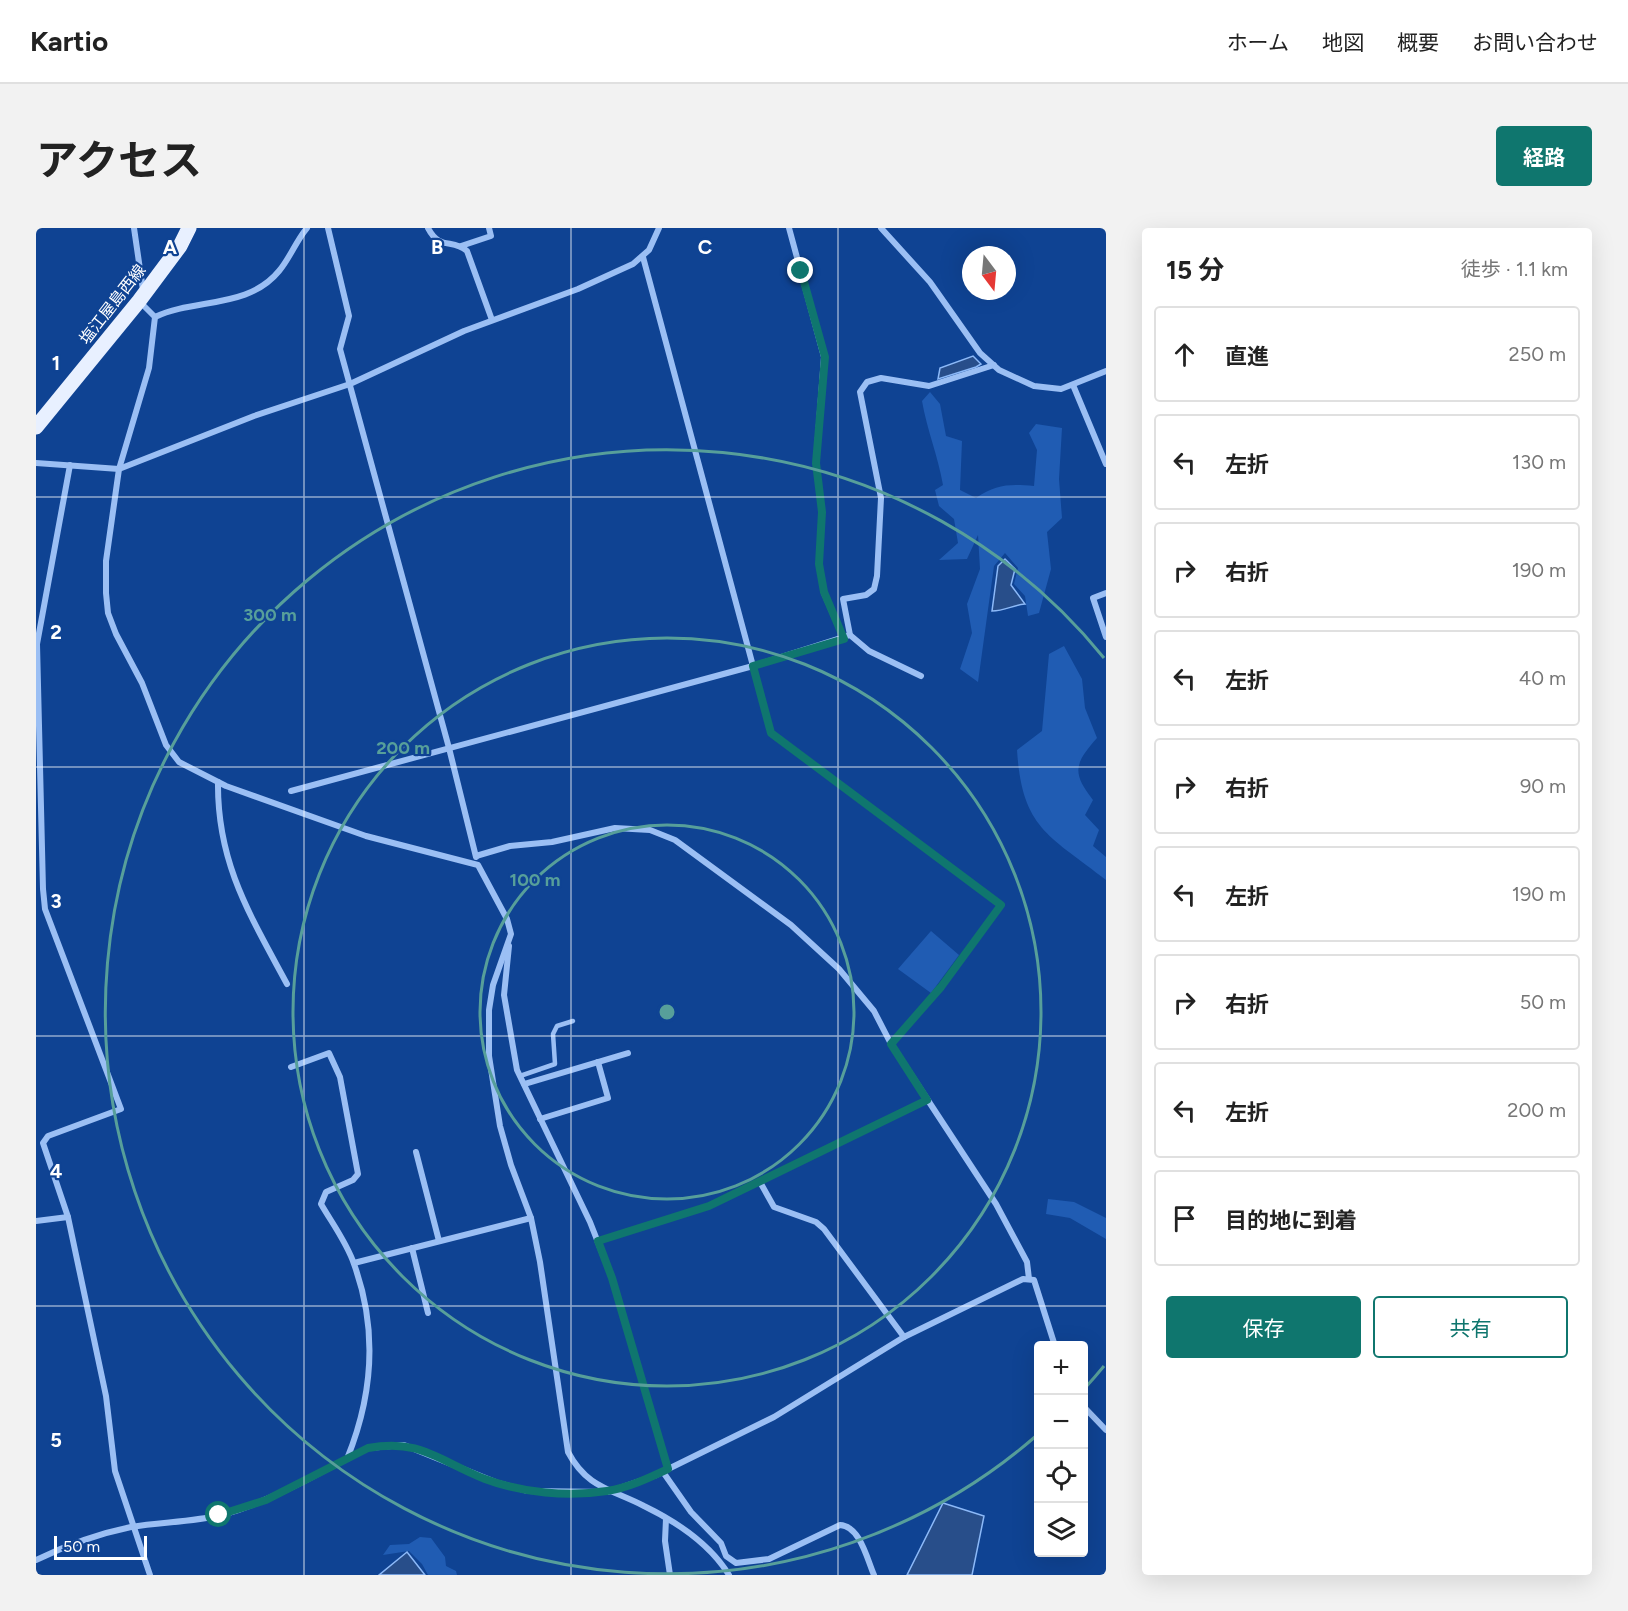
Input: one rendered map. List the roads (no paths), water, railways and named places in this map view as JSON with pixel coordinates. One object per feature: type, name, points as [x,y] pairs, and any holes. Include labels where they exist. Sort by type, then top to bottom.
[{"type":"main road","name":"塩江屋島西線","points":[[36,427],[141,297],[180,246],[189,228]]},
{"type":"street","points":[[134,228],[141,297],[155,316],[149,368],[119,469],[106,561],[108,613],[142,683],[166,745],[179,762],[218,782],[366,836],[478,865]]},
{"type":"street","points":[[155,316],[184,308],[232,300],[255,290],[278,272],[307,228]]},
{"type":"street","points":[[328,228],[349,316],[340,349],[449,748],[478,865],[507,919],[511,934],[504,996],[520,1076],[598,1241],[612,1278],[665,1471],[691,1512],[721,1543],[726,1557],[736,1563],[769,1559],[840,1525],[847,1525],[854,1531],[874,1575]]},
{"type":"street","points":[[428,228],[434,238],[442,244],[460,246],[491,236],[489,228]]},
{"type":"street","points":[[36,462],[119,469],[254,416],[350,384],[492,320],[578,289],[643,257],[659,228]]},
{"type":"street","points":[[789,228],[825,357],[816,463],[822,512],[819,564],[824,592],[847,637],[869,651],[921,676]]},
{"type":"street","points":[[881,228],[930,282],[980,353],[994,365],[1034,386],[1061,389],[1106,371]]},
{"type":"street","points":[[460,246],[467,251],[492,320]]},
{"type":"street","points":[[643,257],[753,666]]},
{"type":"street","points":[[847,637],[843,599],[866,595],[873,589],[878,576],[881,498],[860,392],[867,382],[881,378],[929,386],[994,365]]},
{"type":"street","points":[[1073,385],[1106,464]]},
{"type":"street","points":[[70,465],[37,644],[43,889],[45,909],[121,1109],[48,1136],[43,1143],[68,1217],[106,1396],[115,1471],[150,1575]]},
{"type":"street","points":[[1106,593],[1093,598],[1106,637]]},
{"type":"street","points":[[291,791],[753,666],[847,637]]},
{"type":"street","points":[[218,782],[218,810],[235,885],[288,984]]},
{"type":"street","points":[[476,856],[510,846],[552,842],[615,828],[650,830],[675,840],[790,925],[823,954],[859,991],[874,1011],[891,1044],[996,1204],[1027,1262],[1029,1279]]},
{"type":"street","points":[[511,934],[493,985],[489,1010],[489,1056],[500,1126],[511,1165],[531,1218],[568,1452],[574,1465],[588,1480],[644,1506],[704,1544],[729,1575]]},
{"type":"street","points":[[291,1067],[329,1053],[340,1077],[358,1173],[353,1180],[326,1192],[321,1203],[354,1263],[371,1340],[359,1429],[347,1459]]},
{"type":"street","points":[[524,1084],[628,1053]]},
{"type":"street","points":[[540,1119],[608,1098],[598,1062]]},
{"type":"street","points":[[598,1241],[709,1206],[927,1100]]},
{"type":"street","points":[[416,1152],[439,1241]]},
{"type":"street","points":[[760,1182],[774,1207],[816,1222],[824,1229],[904,1336]]},
{"type":"street","points":[[36,1221],[68,1217]]},
{"type":"street","points":[[354,1263],[531,1218]]},
{"type":"street","points":[[412,1248],[428,1313]]},
{"type":"street","points":[[36,1560],[76,1542],[132,1527],[193,1520],[243,1509],[266,1500],[368,1448],[404,1444],[512,1488],[528,1491],[608,1491],[665,1471],[774,1417],[904,1336],[1023,1279],[1034,1280],[1054,1341]]},
{"type":"street","points":[[1088,1412],[1106,1430]]},
{"type":"street","points":[[666,1519],[665,1541],[670,1575]]},
{"type":"street","points":[[720,1563],[726,1557]]},
{"type":"lane","points":[[520,1076],[555,1064],[553,1034],[557,1026],[573,1021]]}]
